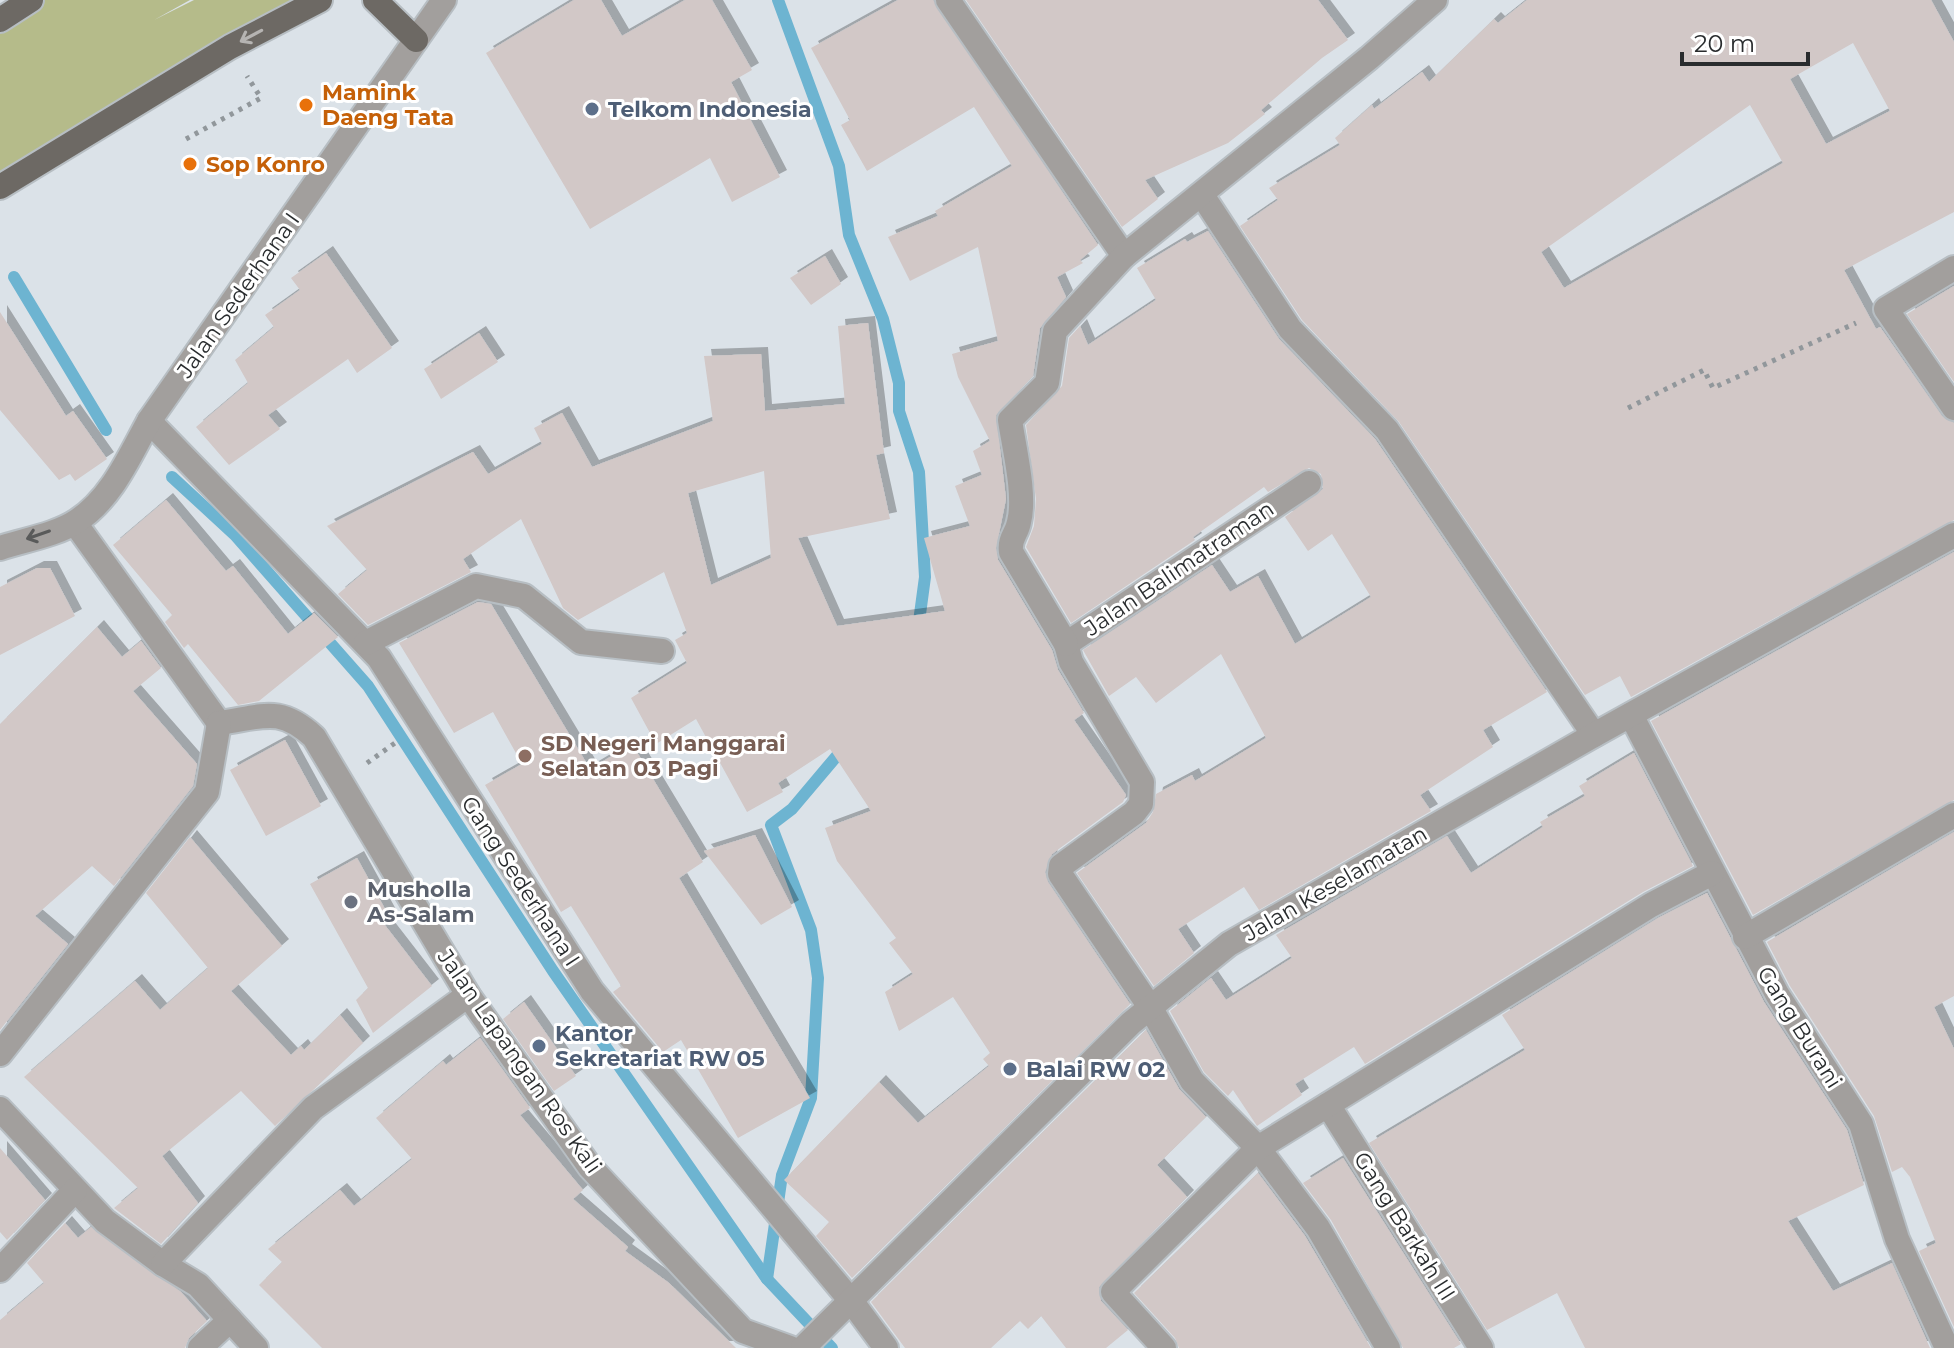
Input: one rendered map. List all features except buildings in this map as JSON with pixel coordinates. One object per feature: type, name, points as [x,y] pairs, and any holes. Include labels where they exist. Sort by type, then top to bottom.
[{"type":"main road","points":[[0,20],[31,0]]},
{"type":"main road","points":[[6,182],[230,47],[320,0]]},
{"type":"main road","points":[[375,0],[416,40]]},
{"type":"street","name":"Jalan Sederhana I","points":[[0,548],[75,523],[98,503],[121,474],[144,430],[444,0]]},
{"type":"street","points":[[948,0],[1124,256]]},
{"type":"street","points":[[1066,644],[1011,552],[1012,536],[1020,523],[1010,420],[1047,383],[1055,331],[1124,256],[1202,195],[1435,0]]},
{"type":"street","points":[[1202,195],[1290,329],[1387,430],[1594,735]]},
{"type":"street","points":[[1954,268],[1886,309],[1954,408]]},
{"type":"street","name":"Gang Sederhana I","points":[[144,430],[379,658],[592,991],[787,1224],[844,1309],[886,1348]]},
{"type":"street","name":"Jalan Balimatraman","points":[[1150,1007],[1060,874],[1061,866],[1134,813],[1144,793],[1142,782],[1071,662],[1066,644],[1309,483]]},
{"type":"street","points":[[0,1054],[207,792],[219,723],[75,523]]},
{"type":"street","name":"Jalan Keselamatan","points":[[803,1348],[1150,1007],[1229,944],[1594,735],[1954,535]]},
{"type":"street","points":[[366,643],[476,586],[524,596],[581,642],[662,651]]},
{"type":"street","name":"Gang Burani","points":[[1631,715],[1777,994],[1861,1124],[1897,1239],[1947,1348]]},
{"type":"street","name":"Jalan Lapangan Ros Kali","points":[[219,723],[268,716],[292,717],[314,737],[468,995],[590,1167],[737,1339]]},
{"type":"street","points":[[1745,937],[1954,815]]},
{"type":"street","points":[[1164,1348],[1113,1292],[1258,1148],[1651,905],[1712,873]]},
{"type":"street","points":[[163,1264],[313,1108],[468,995]]},
{"type":"street","points":[[1150,1007],[1192,1081],[1258,1148],[1318,1228],[1388,1348]]},
{"type":"street","name":"Gang Barkah III","points":[[1328,1105],[1481,1348]]},
{"type":"street","points":[[0,1109],[105,1221],[163,1264],[198,1285],[256,1348]]},
{"type":"street","points":[[0,1270],[75,1190]]},
{"type":"street","points":[[200,1348],[230,1320]]},
{"type":"street","points":[[737,1339],[790,1348]]},
{"type":"path","points":[[186,139],[261,98]]},
{"type":"path","points":[[1628,408],[1704,370],[1713,388],[1886,309]]},
{"type":"path","points":[[370,761],[400,740]]},
{"type":"green space","points":[[30,0],[190,0],[154,20],[194,0],[321,0],[0,192],[0,19]]},
{"type":"waterway","points":[[778,0],[839,166],[849,235],[883,319],[899,383],[899,411],[919,472],[925,577],[918,629]]},
{"type":"waterway","points":[[14,277],[106,430]]},
{"type":"waterway","points":[[172,477],[235,535],[368,686],[553,971],[767,1279],[832,1348]]},
{"type":"waterway","points":[[767,1279],[782,1175],[811,1098],[818,978],[811,930],[771,825],[792,809],[846,745]]},
{"type":"place","name":"Mamink Daeng Tata","points":[[306,105]]},
{"type":"place","name":"Telkom Indonesia","points":[[592,109]]},
{"type":"place","name":"Sop Konro","points":[[190,164]]},
{"type":"place","name":"SD Negeri Manggarai Selatan 03 Pagi","points":[[525,756]]},
{"type":"place","name":"Musholla As-Salam","points":[[351,902]]},
{"type":"place","name":"Kantor Sekretariat RW 05","points":[[539,1046]]},
{"type":"place","name":"Balai RW 02","points":[[1010,1069]]}]
